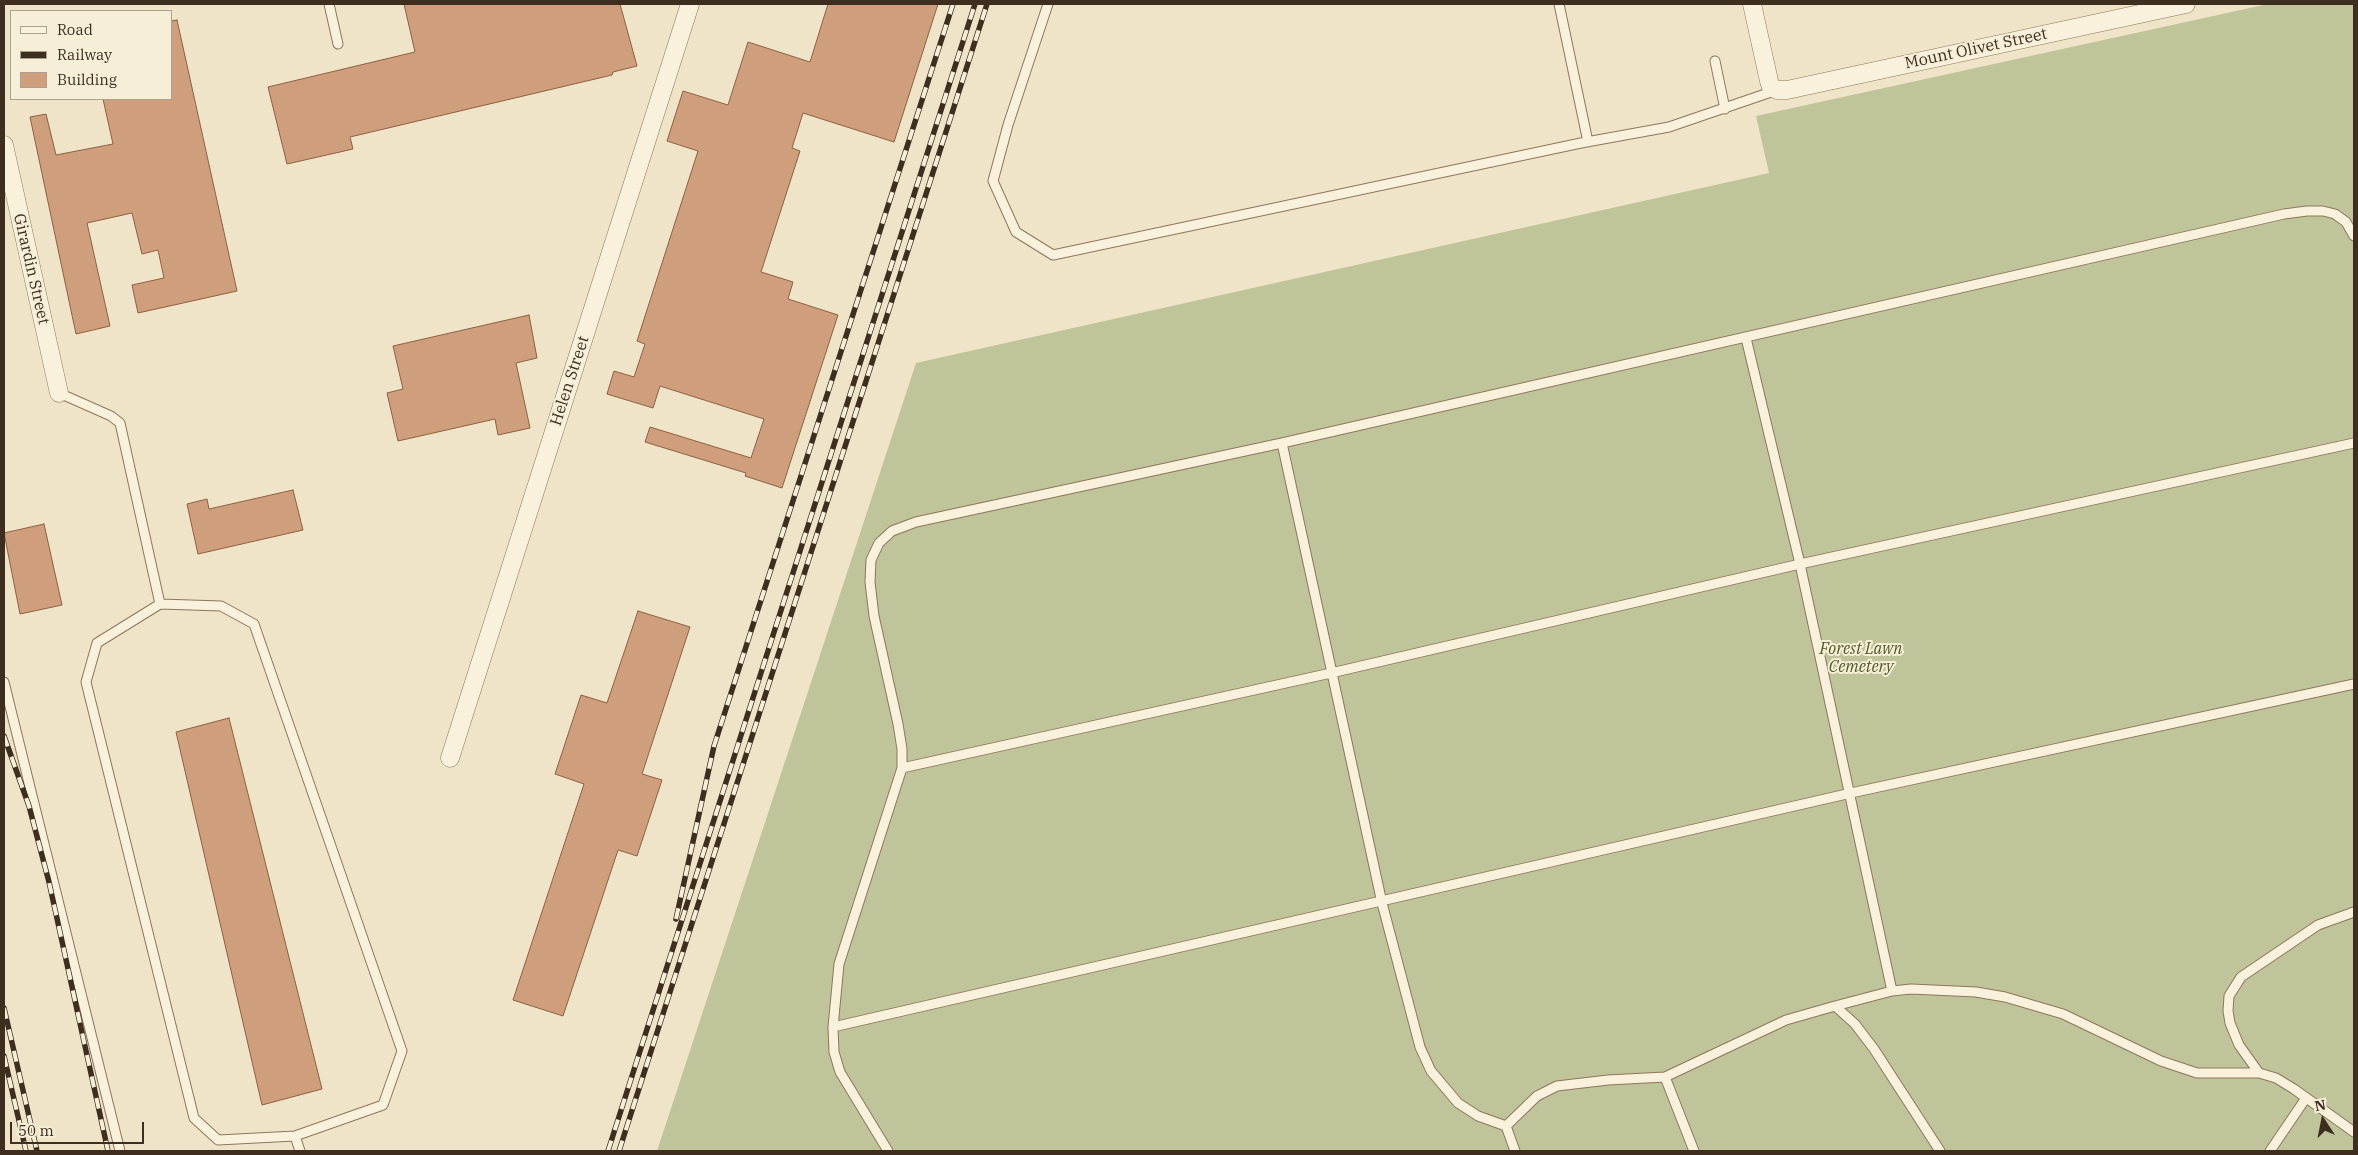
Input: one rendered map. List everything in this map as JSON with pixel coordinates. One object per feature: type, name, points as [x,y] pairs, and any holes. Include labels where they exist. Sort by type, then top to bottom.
[{"type":"street","name":"Helen Street","points":[[450,758],[690,4]]},
{"type":"street","points":[[1752,4],[1773,85]]},
{"type":"street","name":"Mount Olivet Street","points":[[1773,85],[1787,90],[2186,4]]},
{"type":"street","name":"Girardin Street","points":[[4,145],[59,394]]},
{"type":"lane","points":[[329,4],[338,44]]},
{"type":"lane","points":[[1048,4],[1008,125],[993,181],[1016,232],[1053,255],[1588,142],[1669,127],[1725,109],[1773,85]]},
{"type":"lane","points":[[1558,4],[1588,142]]},
{"type":"lane","points":[[1715,61],[1725,109]]},
{"type":"lane","points":[[888,1151],[840,1072],[834,1052],[833,1028],[839,964],[902,768],[902,749],[898,724],[874,616],[870,582],[871,560],[879,543],[892,531],[916,522],[1282,443],[2284,214],[2323,211],[2335,214],[2346,222],[2354,236]]},
{"type":"lane","points":[[1746,338],[1800,564],[1892,991]]},
{"type":"lane","points":[[59,394],[110,416],[120,423],[160,604]]},
{"type":"lane","points":[[1282,443],[1382,903],[1420,1047],[1431,1071],[1458,1103],[1478,1116],[1506,1126]]},
{"type":"lane","points":[[902,768],[1331,673],[1800,564],[2354,443]]},
{"type":"lane","points":[[160,604],[221,606],[254,624],[402,1050],[383,1105],[295,1136],[218,1140],[194,1118],[86,682],[97,643],[160,604]]},
{"type":"lane","points":[[4,682],[120,1151]]},
{"type":"lane","points":[[833,1028],[1851,794],[2354,684]]},
{"type":"lane","points":[[2259,1073],[2244,1053],[2230,1023],[2229,996],[2234,985],[2251,969],[2318,925],[2354,912]]},
{"type":"lane","points":[[1506,1126],[1537,1096],[1557,1086],[1608,1080],[1666,1077],[1786,1020],[1892,991],[1941,990],[2005,997],[2063,1014],[2161,1061],[2197,1073],[2259,1073],[2276,1078],[2354,1132]]},
{"type":"lane","points":[[1835,1006],[1855,1024],[1874,1049],[1940,1151]]},
{"type":"lane","points":[[1666,1077],[1694,1151]]},
{"type":"lane","points":[[2270,1151],[2306,1098]]},
{"type":"lane","points":[[1506,1126],[1515,1151]]},
{"type":"lane","points":[[295,1136],[300,1151]]},
{"type":"green space","name":"Forest Lawn Cemetery","points":[[2268,4],[2354,4],[2354,1151],[657,1151],[916,363],[1769,173],[1756,116]]},
{"type":"building","points":[[404,4],[620,4],[637,66],[613,72],[612,75],[350,137],[353,149],[287,164],[268,87],[415,52]]},
{"type":"building","points":[[828,4],[938,4],[894,142],[803,113],[792,148],[800,151],[761,272],[793,282],[788,299],[838,315],[782,488],[745,476],[746,473],[645,442],[650,427],[751,458],[764,419],[660,386],[653,408],[607,394],[614,371],[634,377],[645,344],[637,341],[698,151],[667,141],[683,91],[728,105],[748,42],[810,62]]},
{"type":"building","points":[[177,20],[237,291],[138,313],[132,285],[164,278],[158,250],[142,254],[132,213],[87,223],[110,326],[76,334],[30,117],[46,114],[56,155],[113,144],[103,100],[172,100],[172,21]]},
{"type":"building","points":[[529,315],[537,358],[516,363],[530,428],[498,435],[495,419],[398,441],[387,393],[403,389],[393,346]]},
{"type":"building","points":[[293,490],[303,530],[198,554],[187,504],[207,499],[209,509]]},
{"type":"building","points":[[44,524],[62,605],[20,614],[4,533]]},
{"type":"building","points":[[638,611],[690,627],[642,774],[662,780],[637,856],[618,850],[563,1016],[513,1000],[584,784],[555,774],[581,695],[607,703]]},
{"type":"building","points":[[229,718],[322,1089],[262,1105],[176,732]]},
{"type":"railway","points":[[676,919],[714,746],[953,4]]},
{"type":"railway","points":[[608,1151],[975,4]]},
{"type":"railway","points":[[619,1151],[987,4]]},
{"type":"railway","points":[[4,736],[29,806],[49,882],[108,1151]]},
{"type":"railway","points":[[4,1008],[37,1151]]},
{"type":"railway","points":[[4,1056],[26,1151]]}]
